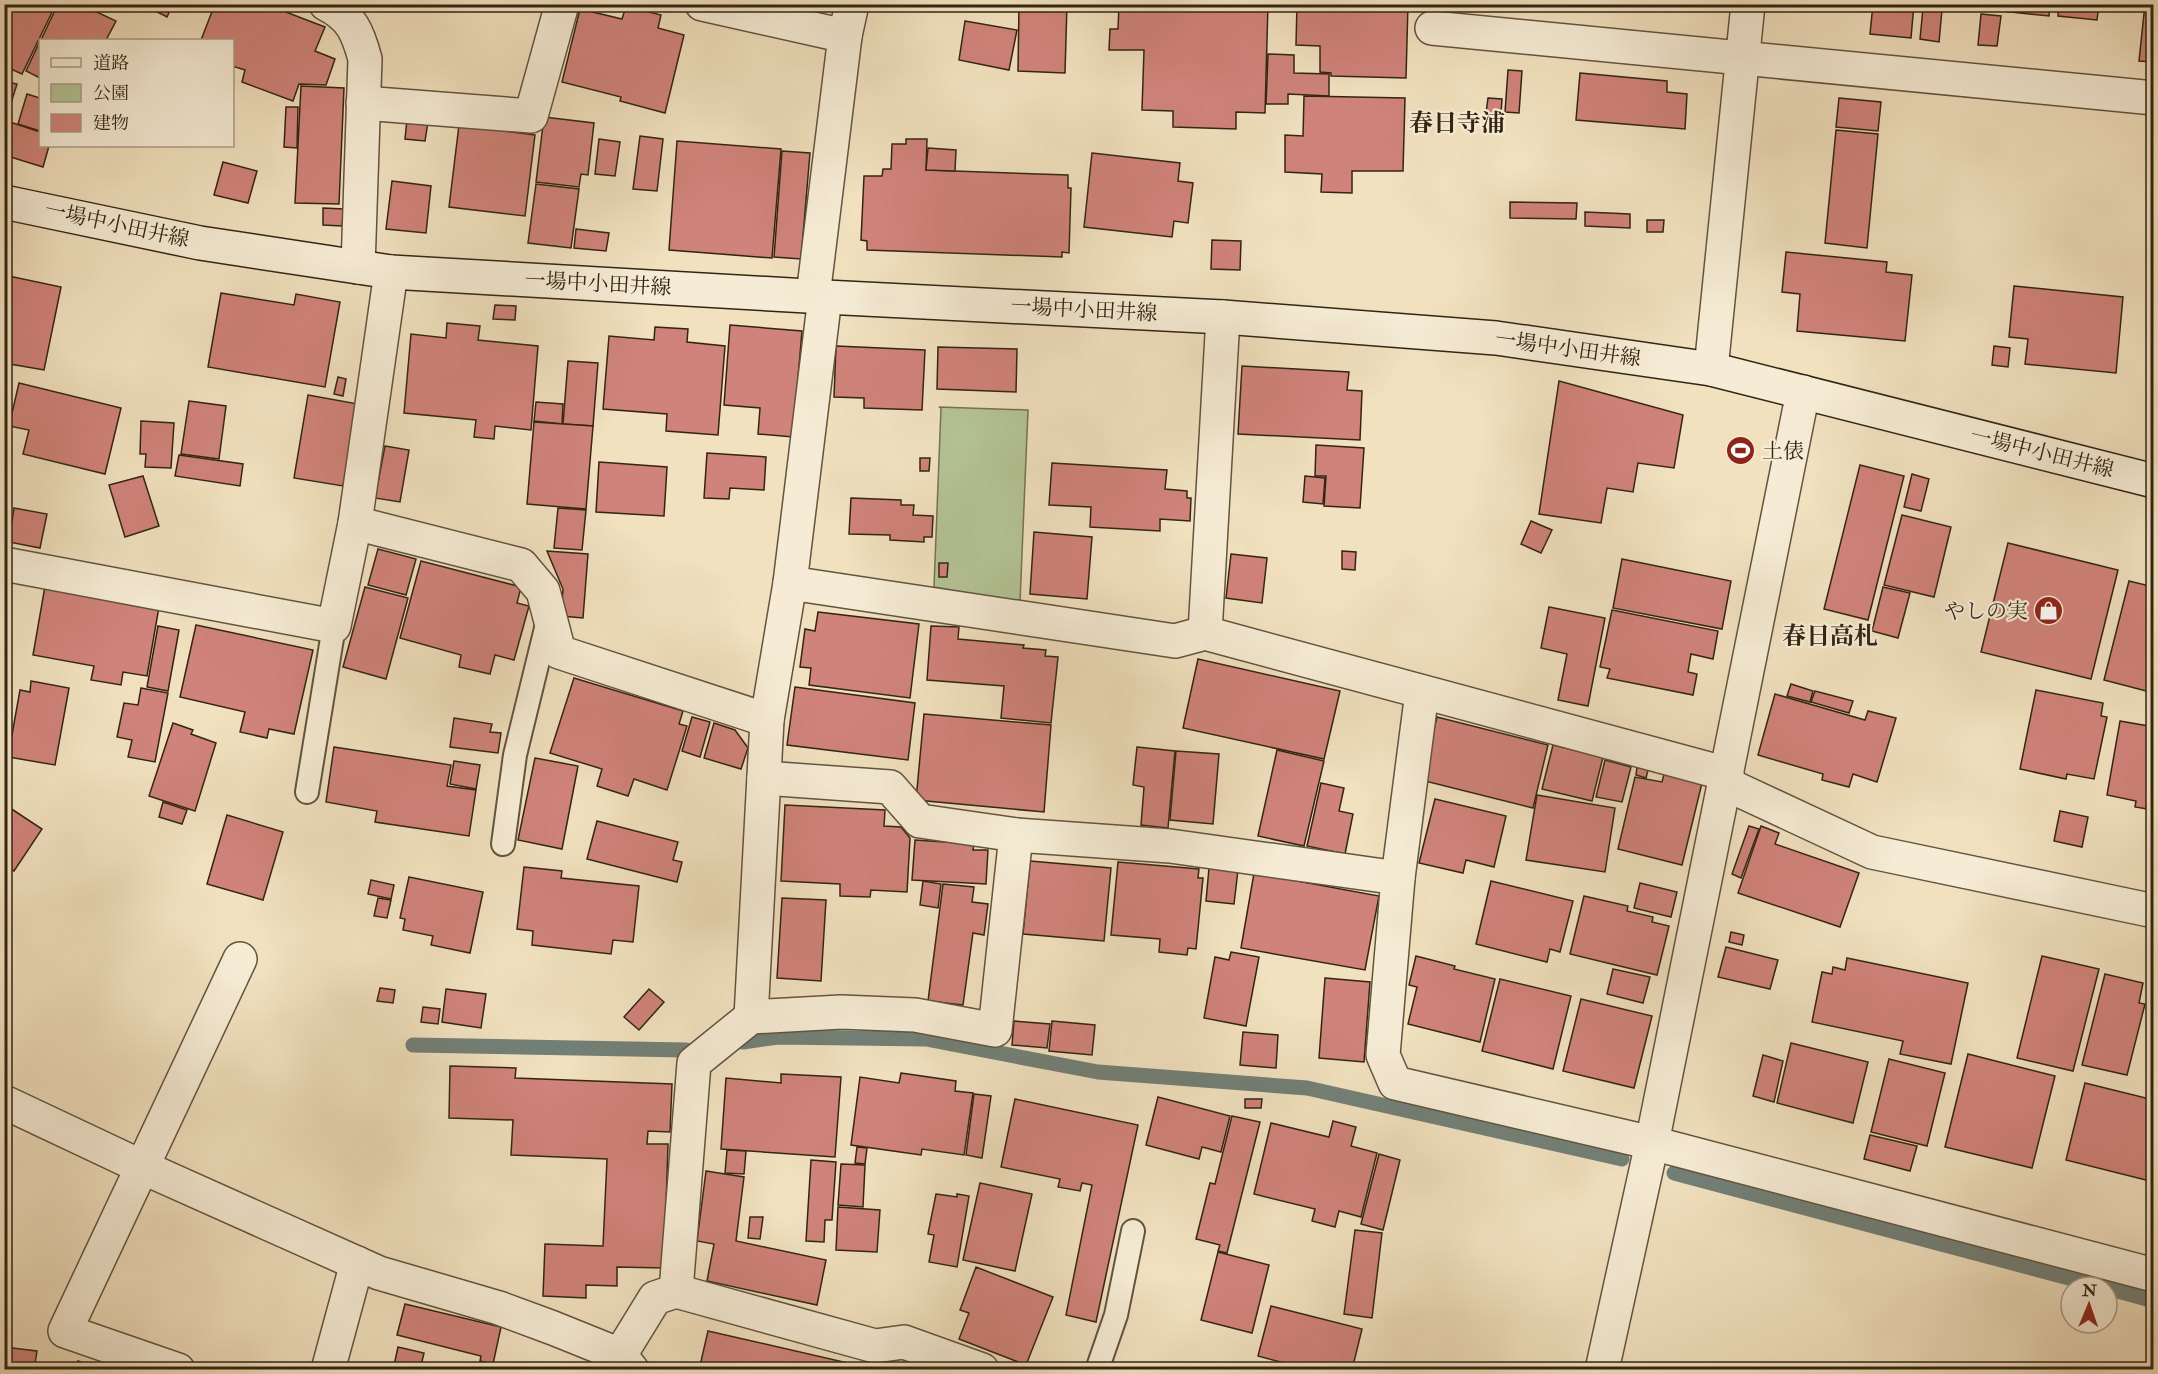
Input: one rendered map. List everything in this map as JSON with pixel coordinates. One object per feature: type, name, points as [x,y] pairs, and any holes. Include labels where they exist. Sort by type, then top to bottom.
[{"type":"street","points":[[326,4],[340,11],[358,33],[365,59],[358,267]]},
{"type":"street","points":[[363,103],[531,116],[562,4]]},
{"type":"street","points":[[702,4],[845,36]]},
{"type":"street","points":[[751,1017],[767,720],[790,583],[845,36],[852,4]]},
{"type":"street","points":[[1711,369],[1748,4]]},
{"type":"street","points":[[1432,28],[2154,98]]},
{"type":"street","name":"一場中小田井線","points":[[4,202],[200,243],[391,272],[819,297],[1223,317],[1496,338],[1711,369],[2154,481]]},
{"type":"street","points":[[4,564],[334,626],[355,523],[391,272]]},
{"type":"street","points":[[1205,633],[1223,317]]},
{"type":"street","points":[[1602,1370],[1652,1143],[1803,392]]},
{"type":"street","points":[[355,523],[520,565],[543,591],[559,652],[767,720]]},
{"type":"street","points":[[790,583],[1175,641],[1205,633],[1726,778],[1872,852],[2154,911]]},
{"type":"street","points":[[1422,692],[1398,878],[1383,1055],[1395,1083],[1652,1143],[2154,1275]]},
{"type":"street","points":[[764,778],[890,787],[920,821],[1016,835],[1170,846],[1398,878]]},
{"type":"street","points":[[676,1291],[694,1063],[751,1017],[841,1012],[915,1015],[995,1030],[1016,835]]},
{"type":"street","points":[[178,1370],[65,1331],[240,959]]},
{"type":"street","points":[[4,1102],[142,1167],[379,1273],[499,1308],[626,1362],[655,1298],[676,1291],[873,1358],[904,1342],[982,1370]]},
{"type":"street","points":[[328,1370],[357,1263]]},
{"type":"lane","points":[[503,844],[514,755],[549,615]]},
{"type":"lane","points":[[307,792],[334,626]]},
{"type":"lane","points":[[1097,1370],[1116,1315],[1133,1231]]},
{"type":"green space","points":[[939,407],[1028,410],[1020,602],[934,587],[941,408]]},
{"type":"building","points":[[8,4],[56,4],[22,74],[4,66],[4,12]]},
{"type":"building","points":[[58,4],[80,4],[116,21],[107,39],[41,39]]},
{"type":"building","points":[[142,4],[173,4],[167,17]]},
{"type":"building","points":[[215,4],[265,4],[325,27],[315,51],[335,59],[326,85],[299,84],[293,101],[242,82],[245,70],[234,67],[234,39],[201,39]]},
{"type":"building","points":[[1019,4],[1067,4],[1065,73],[1018,71]]},
{"type":"building","points":[[1119,4],[1268,4],[1265,113],[1236,112],[1236,129],[1173,127],[1173,111],[1142,110],[1144,50],[1109,50],[1110,29],[1118,29]]},
{"type":"building","points":[[1297,4],[1408,4],[1406,78],[1331,76],[1331,73],[1320,72],[1320,46],[1296,45]]},
{"type":"building","points":[[1873,4],[1914,4],[1911,38],[1870,34]]},
{"type":"building","points":[[1984,4],[2050,4],[2049,16],[1983,9]]},
{"type":"building","points":[[2059,4],[2099,4],[2097,20],[2058,16]]},
{"type":"building","points":[[2145,4],[2154,4],[2154,62],[2139,61]]},
{"type":"building","points":[[626,6],[661,15],[658,28],[684,35],[665,113],[620,101],[621,97],[562,82],[580,9],[622,19]]},
{"type":"building","points":[[1923,8],[1942,10],[1939,42],[1920,39]]},
{"type":"building","points":[[1981,14],[2001,16],[1997,46],[1978,45]]},
{"type":"building","points":[[965,21],[1017,30],[1009,70],[959,60]]},
{"type":"building","points":[[39,43],[39,78],[26,71]]},
{"type":"building","points":[[1268,54],[1294,55],[1294,73],[1329,74],[1329,96],[1288,94],[1288,104],[1266,104]]},
{"type":"building","points":[[1508,70],[1522,71],[1519,113],[1505,112]]},
{"type":"building","points":[[1580,73],[1667,81],[1667,92],[1687,94],[1685,129],[1576,120]]},
{"type":"building","points":[[4,81],[17,84],[4,125]]},
{"type":"building","points":[[301,86],[344,88],[339,204],[295,203]]},
{"type":"building","points":[[27,94],[39,98],[39,131],[18,124]]},
{"type":"building","points":[[1304,96],[1405,98],[1403,171],[1352,171],[1352,193],[1321,192],[1322,174],[1285,172],[1285,135],[1303,136]]},
{"type":"building","points":[[1488,98],[1502,99],[1501,114],[1486,113]]},
{"type":"building","points":[[1839,98],[1881,102],[1878,131],[1836,127]]},
{"type":"building","points":[[286,107],[298,107],[297,148],[284,147]]},
{"type":"building","points":[[544,117],[594,123],[588,175],[581,174],[579,187],[536,182]]},
{"type":"building","points":[[407,119],[428,122],[425,141],[405,139]]},
{"type":"building","points":[[10,122],[39,132],[39,147],[49,147],[43,167],[4,155],[4,139]]},
{"type":"building","points":[[459,125],[535,135],[525,216],[449,207]]},
{"type":"building","points":[[1836,130],[1878,134],[1867,248],[1825,243]]},
{"type":"building","points":[[640,136],[663,139],[657,191],[633,189]]},
{"type":"building","points":[[599,139],[620,142],[615,176],[595,174]]},
{"type":"building","points":[[906,139],[927,139],[926,170],[1068,175],[1068,188],[1071,188],[1069,253],[1062,252],[1062,257],[867,250],[867,241],[861,240],[864,176],[882,176],[883,169],[891,169],[892,144],[906,144]]},
{"type":"building","points":[[677,141],[781,149],[772,258],[669,250]]},
{"type":"building","points":[[928,148],[956,150],[955,171],[926,170]]},
{"type":"building","points":[[782,151],[810,153],[801,259],[774,257]]},
{"type":"building","points":[[1092,153],[1180,163],[1178,181],[1193,183],[1188,223],[1174,221],[1172,237],[1084,227]]},
{"type":"building","points":[[223,162],[257,171],[248,203],[214,195]]},
{"type":"building","points":[[392,181],[431,186],[426,233],[386,229]]},
{"type":"building","points":[[536,184],[579,189],[571,248],[528,243]]},
{"type":"building","points":[[1510,202],[1577,203],[1576,219],[1510,218]]},
{"type":"building","points":[[323,208],[344,209],[342,226],[323,225]]},
{"type":"building","points":[[1585,212],[1630,214],[1630,228],[1585,226]]},
{"type":"building","points":[[1647,220],[1664,220],[1663,232],[1647,232]]},
{"type":"building","points":[[576,229],[609,233],[606,251],[574,248]]},
{"type":"building","points":[[1212,240],[1241,241],[1240,270],[1211,269]]},
{"type":"building","points":[[1786,252],[1887,262],[1886,272],[1912,275],[1905,341],[1797,331],[1800,294],[1782,292]]},
{"type":"building","points":[[4,275],[61,287],[44,370],[4,363]]},
{"type":"building","points":[[2014,286],[2123,297],[2116,373],[2025,364],[2028,339],[2009,337]]},
{"type":"building","points":[[221,293],[294,305],[296,294],[340,302],[325,387],[208,367]]},
{"type":"building","points":[[495,305],[516,306],[515,320],[493,319]]},
{"type":"building","points":[[447,323],[480,326],[478,340],[538,346],[531,430],[495,426],[494,439],[474,437],[476,420],[404,413],[411,334],[446,338]]},
{"type":"building","points":[[730,325],[802,331],[793,437],[758,434],[760,408],[724,405]]},
{"type":"building","points":[[655,327],[688,329],[687,342],[725,346],[718,435],[666,431],[667,414],[603,409],[609,336],[654,340]]},
{"type":"building","points":[[836,346],[925,350],[922,410],[864,408],[864,398],[834,397]]},
{"type":"building","points":[[1994,346],[2010,348],[2008,367],[1992,365]]},
{"type":"building","points":[[938,347],[1017,349],[1016,392],[937,389]]},
{"type":"building","points":[[568,361],[598,363],[593,426],[563,424]]},
{"type":"building","points":[[1242,366],[1349,372],[1347,390],[1362,391],[1360,440],[1238,434]]},
{"type":"building","points":[[338,377],[346,379],[343,396],[334,394]]},
{"type":"building","points":[[1559,381],[1683,415],[1674,468],[1638,463],[1633,492],[1607,488],[1601,523],[1539,514]]},
{"type":"building","points":[[19,383],[121,408],[105,474],[23,454],[29,430],[9,426]]},
{"type":"building","points":[[308,395],[358,404],[343,486],[294,478]]},
{"type":"building","points":[[189,401],[226,406],[219,459],[181,454]]},
{"type":"building","points":[[536,402],[563,404],[562,424],[534,421]]},
{"type":"building","points":[[141,421],[174,423],[171,468],[145,467],[146,454],[140,454]]},
{"type":"building","points":[[534,422],[593,426],[586,509],[527,504]]},
{"type":"building","points":[[1316,445],[1364,448],[1360,508],[1324,506],[1326,476],[1315,476]]},
{"type":"building","points":[[385,446],[409,450],[400,502],[375,498]]},
{"type":"building","points":[[707,453],[766,457],[764,490],[730,488],[729,499],[704,498]]},
{"type":"building","points":[[179,455],[243,464],[240,486],[175,476]]},
{"type":"building","points":[[920,458],[930,458],[929,471],[920,471]]},
{"type":"building","points":[[599,462],[667,467],[664,516],[596,512]]},
{"type":"building","points":[[1052,463],[1167,470],[1165,489],[1187,491],[1187,498],[1191,498],[1190,521],[1160,519],[1160,531],[1090,527],[1091,507],[1049,505]]},
{"type":"building","points":[[1860,465],[1904,476],[1868,620],[1824,609]]},
{"type":"building","points":[[1912,474],[1929,479],[1921,511],[1904,507]]},
{"type":"building","points":[[143,476],[159,526],[125,537],[109,485]]},
{"type":"building","points":[[1305,476],[1325,478],[1323,504],[1303,502]]},
{"type":"building","points":[[851,498],[901,500],[901,505],[914,505],[913,515],[933,516],[932,537],[924,537],[924,542],[890,540],[890,535],[849,534]]},
{"type":"building","points":[[4,504],[11,506],[5,539],[4,539]]},
{"type":"building","points":[[14,508],[47,514],[40,548],[9,542]]},
{"type":"building","points":[[558,508],[586,510],[582,550],[554,548]]},
{"type":"building","points":[[1902,515],[1951,527],[1934,597],[1884,585]]},
{"type":"building","points":[[1531,521],[1552,530],[1541,553],[1521,544]]},
{"type":"building","points":[[1034,532],[1092,537],[1087,599],[1030,594]]},
{"type":"building","name":"やしの実","points":[[2008,543],[2118,570],[2091,679],[1981,652]]},
{"type":"building","points":[[378,549],[416,559],[406,595],[368,585]]},
{"type":"building","points":[[547,551],[588,554],[583,618],[561,616],[563,589]]},
{"type":"building","points":[[1342,551],[1356,552],[1355,570],[1342,569]]},
{"type":"building","points":[[1231,554],[1267,558],[1262,603],[1226,598]]},
{"type":"building","points":[[1622,559],[1731,581],[1722,629],[1613,608]]},
{"type":"building","points":[[421,561],[521,587],[517,603],[529,606],[514,660],[495,655],[490,674],[459,667],[461,655],[400,638]]},
{"type":"building","points":[[939,563],[948,563],[947,577],[939,577]]},
{"type":"building","points":[[2129,581],[2154,587],[2154,693],[2104,680]]},
{"type":"building","points":[[45,586],[159,607],[147,676],[123,672],[121,685],[91,680],[94,666],[33,655]]},
{"type":"building","points":[[365,587],[408,598],[386,679],[343,667]]},
{"type":"building","points":[[1883,587],[1910,593],[1898,638],[1872,631]]},
{"type":"building","points":[[1549,607],[1605,618],[1588,706],[1558,700],[1567,654],[1541,648]]},
{"type":"building","points":[[1612,610],[1718,631],[1713,659],[1691,654],[1688,672],[1697,674],[1693,695],[1607,678],[1610,669],[1600,667]]},
{"type":"building","points":[[818,612],[919,624],[910,698],[809,685],[811,668],[800,667],[805,629],[815,631]]},
{"type":"building","points":[[196,625],[313,650],[294,734],[269,729],[267,738],[240,732],[245,712],[180,697]]},
{"type":"building","points":[[158,626],[179,630],[168,691],[147,687]]},
{"type":"building","points":[[931,626],[959,627],[958,639],[1024,645],[1023,648],[1046,650],[1045,656],[1058,657],[1051,723],[1001,718],[1004,686],[927,680]]},
{"type":"building","points":[[1198,659],[1340,691],[1324,759],[1183,728]]},
{"type":"building","points":[[574,678],[683,711],[679,724],[687,726],[667,790],[634,779],[628,796],[597,786],[602,769],[550,753]]},
{"type":"building","points":[[31,681],[69,688],[55,765],[8,757],[20,690],[30,692]]},
{"type":"building","points":[[1791,684],[1813,691],[1810,702],[1787,696]]},
{"type":"building","points":[[795,687],[915,703],[908,760],[787,745]]},
{"type":"building","points":[[141,688],[168,693],[155,762],[128,757],[132,740],[117,737],[124,703],[138,705]]},
{"type":"building","points":[[2036,690],[2103,703],[2101,716],[2107,717],[2094,779],[2067,774],[2066,779],[2020,769]]},
{"type":"building","points":[[1815,691],[1853,701],[1849,713],[1811,702]]},
{"type":"building","points":[[1775,694],[1865,720],[1868,711],[1896,718],[1877,782],[1853,774],[1849,787],[1822,780],[1823,774],[1758,755]]},
{"type":"building","points":[[924,714],[1051,725],[1044,812],[916,800]]},
{"type":"building","points":[[692,717],[710,722],[700,757],[682,751]]},
{"type":"building","points":[[1437,717],[1548,745],[1533,808],[1421,780]]},
{"type":"building","points":[[454,718],[492,724],[490,732],[501,733],[498,753],[450,747]]},
{"type":"building","points":[[2120,721],[2154,727],[2154,810],[2135,807],[2136,801],[2107,795]]},
{"type":"building","points":[[173,723],[193,730],[191,734],[216,743],[195,811],[149,796]]},
{"type":"building","points":[[714,723],[735,730],[748,748],[741,769],[704,758]]},
{"type":"building","points":[[1553,745],[1603,757],[1592,801],[1542,789]]},
{"type":"building","points":[[334,747],[451,765],[447,786],[476,790],[469,836],[375,822],[377,811],[326,802]]},
{"type":"building","points":[[1137,747],[1175,751],[1168,828],[1141,825],[1144,787],[1133,785]]},
{"type":"building","points":[[1277,750],[1324,761],[1304,846],[1258,836]]},
{"type":"building","points":[[1176,751],[1219,754],[1213,824],[1170,820]]},
{"type":"building","points":[[535,758],[578,766],[562,849],[518,840]]},
{"type":"building","points":[[1605,760],[1631,767],[1622,802],[1596,797]]},
{"type":"building","points":[[454,761],[480,765],[476,789],[450,784]]},
{"type":"building","points":[[1637,767],[1648,770],[1646,778],[1636,775]]},
{"type":"building","points":[[1664,774],[1702,783],[1682,865],[1618,849],[1635,777],[1662,782]]},
{"type":"building","points":[[1321,783],[1344,788],[1339,811],[1353,814],[1345,854],[1307,846]]},
{"type":"building","points":[[1537,795],[1615,808],[1605,872],[1526,860]]},
{"type":"building","points":[[1435,799],[1506,816],[1494,867],[1466,860],[1463,873],[1419,863]]},
{"type":"building","points":[[163,802],[187,810],[182,824],[159,817]]},
{"type":"building","points":[[4,804],[42,829],[14,871],[4,866]]},
{"type":"building","points":[[785,805],[885,810],[884,826],[901,827],[910,838],[907,892],[871,890],[870,897],[840,896],[840,884],[781,881]]},
{"type":"building","points":[[2060,811],[2088,817],[2082,847],[2054,841]]},
{"type":"building","points":[[227,815],[283,832],[263,900],[207,884]]},
{"type":"building","points":[[597,821],[678,842],[673,860],[682,862],[677,882],[587,859]]},
{"type":"building","points":[[1749,826],[1759,829],[1741,878],[1732,874]]},
{"type":"building","points":[[1761,826],[1779,833],[1775,844],[1859,873],[1840,927],[1738,893]]},
{"type":"building","points":[[915,840],[974,844],[973,850],[988,850],[986,884],[912,880]]},
{"type":"building","points":[[1030,861],[1111,868],[1104,941],[1023,934]]},
{"type":"building","points":[[1118,862],[1199,869],[1198,878],[1203,878],[1196,949],[1188,948],[1187,955],[1159,952],[1160,939],[1111,935]]},
{"type":"building","points":[[524,867],[562,871],[561,878],[639,886],[633,942],[613,940],[611,954],[532,945],[533,931],[517,929]]},
{"type":"building","points":[[1209,868],[1238,870],[1234,904],[1206,901]]},
{"type":"building","points":[[1254,873],[1379,896],[1365,970],[1241,948]]},
{"type":"building","points":[[409,877],[483,892],[470,953],[431,945],[433,936],[403,930],[405,919],[400,918]]},
{"type":"building","points":[[371,880],[394,885],[391,899],[368,894]]},
{"type":"building","points":[[923,881],[941,884],[938,908],[920,905]]},
{"type":"building","points":[[1491,881],[1573,901],[1560,952],[1550,949],[1547,962],[1476,944]]},
{"type":"building","points":[[1640,883],[1677,892],[1671,917],[1634,908]]},
{"type":"building","points":[[943,884],[974,887],[972,902],[988,904],[984,935],[973,933],[963,1005],[928,1001]]},
{"type":"building","points":[[1584,896],[1628,906],[1627,911],[1653,917],[1652,922],[1669,926],[1657,975],[1570,954]]},
{"type":"building","points":[[378,898],[391,900],[387,918],[374,916]]},
{"type":"building","points":[[782,898],[826,900],[821,981],[777,978]]},
{"type":"building","points":[[1731,932],[1744,935],[1742,945],[1729,942]]},
{"type":"building","points":[[1726,947],[1778,960],[1770,989],[1718,977]]},
{"type":"building","points":[[1231,952],[1259,957],[1246,1026],[1204,1018],[1215,957],[1229,960]]},
{"type":"building","points":[[1416,956],[1455,966],[1454,969],[1495,979],[1480,1042],[1408,1024],[1417,987],[1409,985]]},
{"type":"building","points":[[2042,956],[2099,969],[2073,1071],[2017,1058]]},
{"type":"building","points":[[1847,958],[1968,983],[1951,1064],[1900,1054],[1903,1041],[1812,1022],[1822,972],[1832,974],[1833,967],[1845,970]]},
{"type":"building","points":[[1613,969],[1650,977],[1643,1003],[1607,994]]},
{"type":"building","points":[[2105,974],[2143,983],[2139,1003],[2145,1004],[2127,1075],[2082,1065]]},
{"type":"building","points":[[1325,978],[1370,982],[1364,1062],[1319,1058]]},
{"type":"building","points":[[1500,979],[1571,996],[1553,1069],[1482,1051]]},
{"type":"building","points":[[380,988],[395,990],[393,1003],[377,1001]]},
{"type":"building","points":[[446,989],[486,994],[481,1028],[442,1022]]},
{"type":"building","points":[[649,989],[664,1002],[639,1030],[624,1017]]},
{"type":"building","points":[[1581,999],[1652,1016],[1634,1088],[1563,1071]]},
{"type":"building","points":[[423,1007],[440,1009],[438,1024],[421,1022]]},
{"type":"building","points":[[1014,1021],[1050,1024],[1047,1048],[1012,1045]]},
{"type":"building","points":[[1052,1021],[1095,1025],[1092,1055],[1049,1051]]},
{"type":"building","points":[[1243,1032],[1278,1035],[1276,1068],[1240,1065]]},
{"type":"building","points":[[1791,1043],[1868,1062],[1853,1123],[1777,1103]]},
{"type":"building","points":[[1968,1054],[2055,1076],[2032,1168],[1945,1147]]},
{"type":"building","points":[[1763,1055],[1783,1061],[1774,1102],[1753,1096]]},
{"type":"building","points":[[1889,1059],[1945,1073],[1927,1146],[1871,1132]]},
{"type":"building","points":[[450,1066],[516,1068],[515,1078],[672,1084],[670,1132],[648,1131],[647,1144],[668,1144],[664,1268],[617,1267],[617,1286],[586,1285],[586,1298],[543,1296],[545,1244],[603,1246],[607,1159],[511,1155],[513,1120],[449,1118]]},
{"type":"building","points":[[901,1073],[956,1081],[955,1091],[973,1093],[964,1155],[922,1149],[921,1155],[851,1145],[860,1077],[899,1083]]},
{"type":"building","points":[[781,1074],[841,1077],[835,1157],[721,1149],[726,1078],[781,1083]]},
{"type":"building","points":[[2085,1083],[2154,1100],[2154,1182],[2066,1160]]},
{"type":"building","points":[[974,1094],[991,1096],[982,1158],[966,1155]]},
{"type":"building","points":[[1158,1097],[1230,1116],[1221,1152],[1202,1147],[1199,1159],[1146,1145]]},
{"type":"building","points":[[1015,1099],[1138,1125],[1096,1322],[1066,1315],[1092,1185],[1082,1183],[1080,1191],[1058,1187],[1060,1179],[1001,1167]]},
{"type":"building","points":[[1245,1099],[1262,1099],[1261,1108],[1245,1108]]},
{"type":"building","points":[[1232,1116],[1260,1122],[1227,1253],[1218,1251],[1220,1245],[1196,1239],[1210,1183],[1215,1184]]},
{"type":"building","points":[[1333,1121],[1356,1127],[1351,1146],[1377,1153],[1361,1217],[1339,1211],[1335,1227],[1312,1221],[1315,1209],[1254,1194],[1271,1123],[1329,1137]]},
{"type":"building","points":[[1870,1135],[1917,1146],[1910,1171],[1864,1159]]},
{"type":"building","points":[[857,1147],[867,1148],[865,1164],[855,1163]]},
{"type":"building","points":[[727,1150],[746,1151],[744,1174],[725,1173]]},
{"type":"building","points":[[1379,1154],[1400,1160],[1383,1230],[1361,1224]]},
{"type":"building","points":[[811,1160],[836,1162],[832,1220],[825,1220],[824,1242],[806,1241]]},
{"type":"building","points":[[841,1164],[865,1165],[863,1207],[838,1205]]},
{"type":"building","points":[[706,1171],[744,1177],[736,1241],[826,1260],[817,1305],[707,1281],[714,1244],[697,1241]]},
{"type":"building","points":[[980,1183],[1032,1194],[1015,1271],[963,1260]]},
{"type":"building","points":[[936,1194],[969,1196],[957,1267],[929,1262],[934,1235],[928,1234]]},
{"type":"building","points":[[838,1207],[880,1210],[877,1252],[836,1250]]},
{"type":"building","points":[[750,1217],[763,1217],[760,1239],[748,1238]]},
{"type":"building","points":[[1355,1230],[1382,1233],[1372,1318],[1344,1314]]},
{"type":"building","points":[[1218,1252],[1269,1265],[1252,1333],[1201,1320]]},
{"type":"building","points":[[976,1267],[1053,1297],[1026,1365],[959,1339],[969,1313],[960,1310]]},
{"type":"building","points":[[405,1304],[501,1327],[493,1364],[480,1361],[481,1356],[397,1335]]},
{"type":"building","points":[[1271,1306],[1362,1329],[1352,1370],[1311,1370],[1258,1356]]},
{"type":"building","points":[[708,1331],[848,1363],[846,1370],[699,1370]]},
{"type":"building","points":[[4,1347],[37,1351],[35,1364],[65,1368],[64,1370],[4,1370]]},
{"type":"building","points":[[398,1347],[424,1353],[420,1370],[393,1370]]},
{"type":"building","points":[[78,1361],[104,1370],[75,1370]]},
{"type":"building","points":[[483,1362],[514,1370],[481,1370]]},
{"type":"waterway","points":[[743,1042],[778,1037],[926,1039],[1098,1072],[1307,1088],[1622,1159]]},
{"type":"waterway","points":[[413,1045],[686,1050]]},
{"type":"waterway","points":[[1674,1173],[2059,1275]]},
{"type":"waterway","points":[[2119,1291],[2154,1301]]},
{"type":"place","name":"土俵","points":[[1741,451]]},
{"type":"place","name":"やしの実","points":[[2049,611]]},
{"type":"district","name":"春日寺浦","points":[[1457,123]]},
{"type":"district","name":"春日高札","points":[[1830,636]]}]
